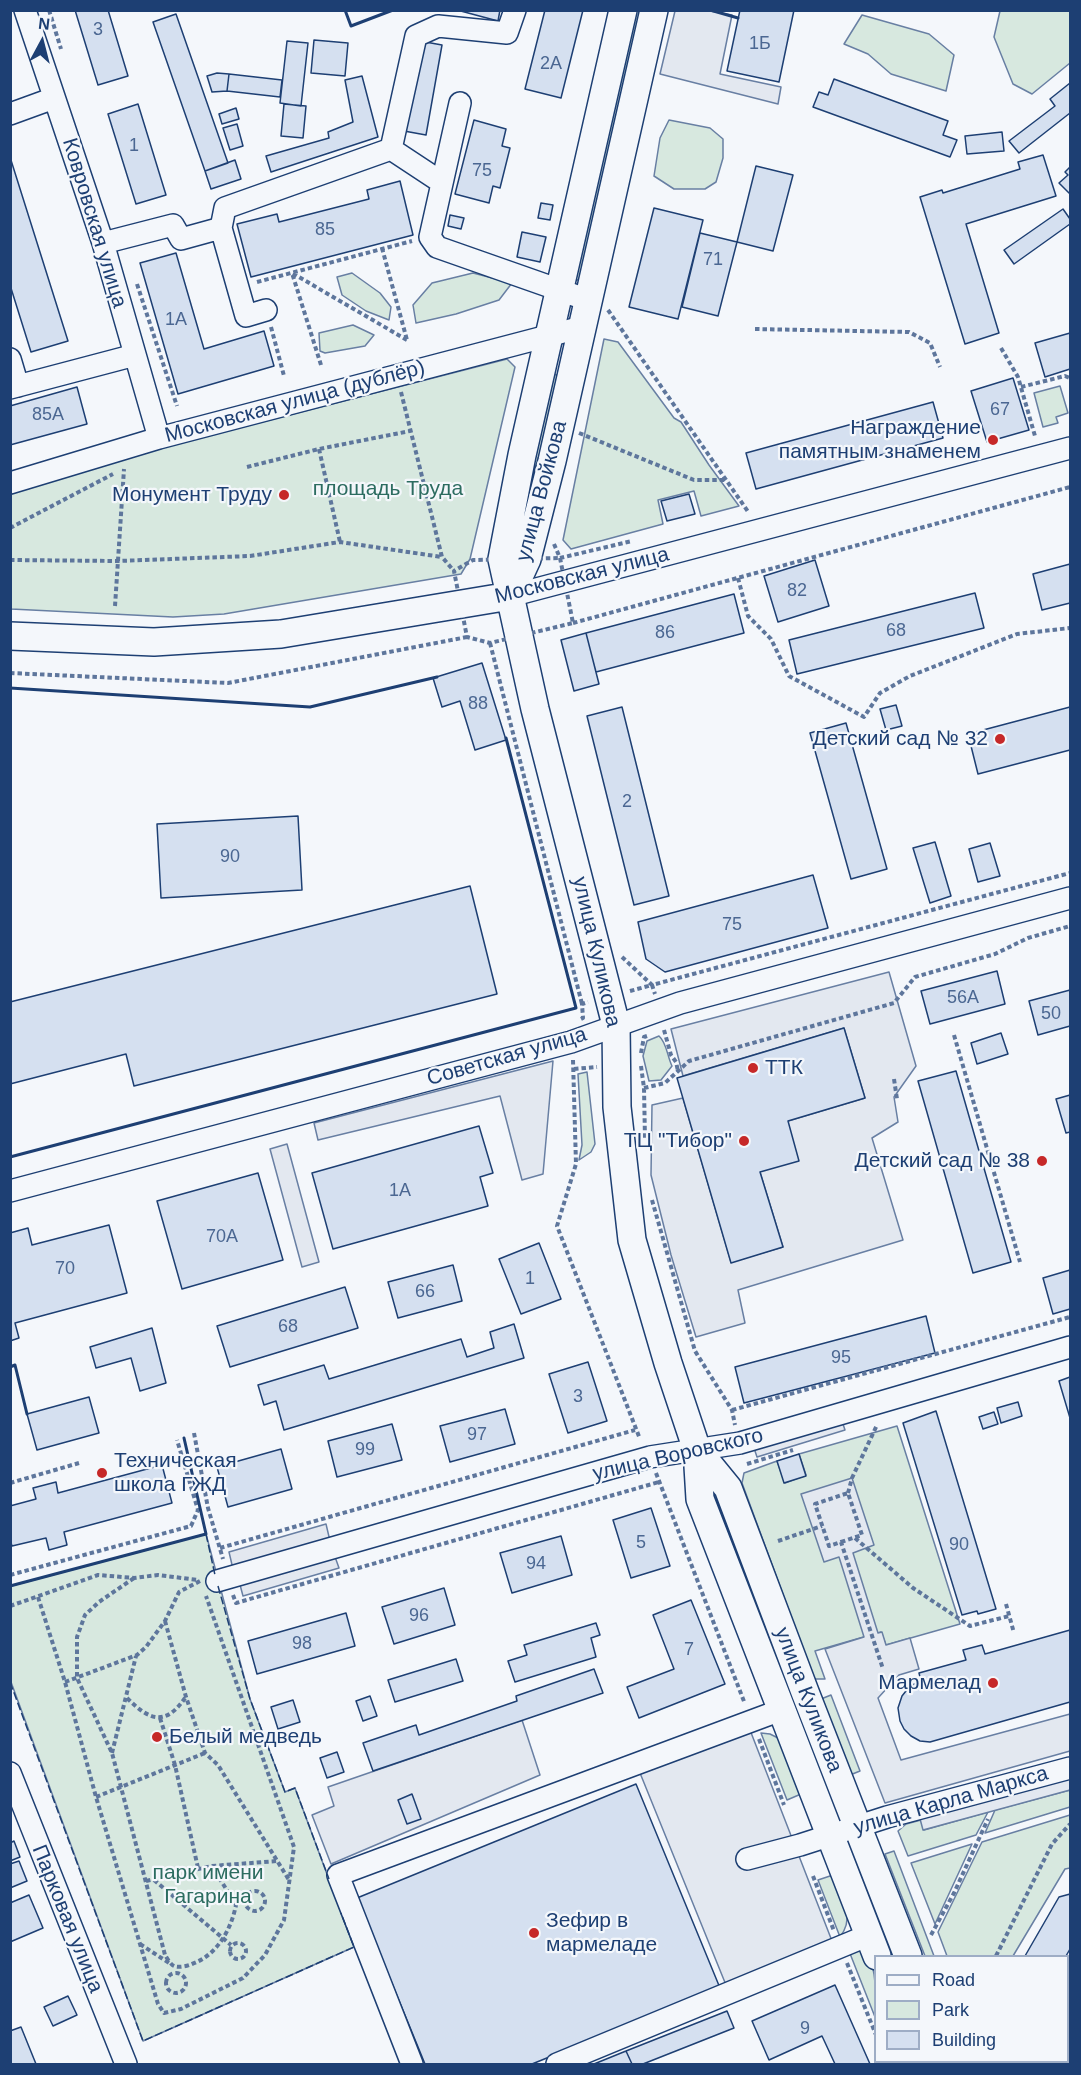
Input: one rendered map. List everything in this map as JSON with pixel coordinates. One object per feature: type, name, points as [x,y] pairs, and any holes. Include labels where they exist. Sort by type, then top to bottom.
[{"type":"main road","name":"улица Войкова","points":[[510,596],[502,560],[522,455],[622,10]]},
{"type":"main road","name":"улица Войкова","points":[[510,596],[527,559],[582,327],[597,304],[654,10]]},
{"type":"main road","name":"Московская улица","points":[[10,636],[154,642],[281,634],[510,596]]},
{"type":"main road","name":"улица Куликова","points":[[510,596],[518,637],[616,1025],[617,1107],[632,1240],[668,1363],[697,1450],[700,1498],[873,1946]]},
{"type":"main road","name":"улица Куликова","points":[[697,1450],[728,1488],[908,1955]]},
{"type":"street","name":"Ковровская улица","points":[[25,10],[103,243],[159,438]]},
{"type":"street","points":[[391,149],[416,36],[438,26],[507,33],[515,10]]},
{"type":"street","points":[[10,114],[54,98]]},
{"type":"street","points":[[460,103],[430,237],[437,247],[597,304]]},
{"type":"street","points":[[391,149],[441,182]]},
{"type":"street","points":[[266,310],[246,316],[221,228],[225,208],[391,149]]},
{"type":"street","points":[[103,243],[173,225],[181,239],[221,228]]},
{"type":"street","name":"Московская улица (дублёр)","points":[[10,483],[159,438],[582,327]]},
{"type":"street","points":[[10,359],[14,387],[135,355]]},
{"type":"street","name":"Московская улица","points":[[510,596],[1071,448]]},
{"type":"street","name":"Советская улица","points":[[10,1191],[571,1042],[680,1003],[1071,898]]},
{"type":"street","name":"улица Воровского","points":[[215,1580],[650,1457],[740,1443],[1071,1347]]},
{"type":"street","points":[[412,2064],[338,1875],[781,1710]]},
{"type":"street","name":"улица Карла Маркса","points":[[747,1859],[887,1817],[1071,1768]]},
{"type":"street","name":"Парковая улица","points":[[10,1773],[126,2064]]},
{"type":"street","points":[[557,2064],[873,1946]]},
{"type":"path","points":[[237,287],[430,237]]},
{"type":"path","points":[[292,273],[407,340],[382,248]]},
{"type":"path","points":[[292,273],[321,365]]},
{"type":"path","points":[[597,304],[749,513]]},
{"type":"path","points":[[266,310],[284,376]]},
{"type":"path","points":[[755,329],[909,332],[930,343],[940,367]]},
{"type":"path","points":[[1001,348],[1018,377],[1035,436]]},
{"type":"path","points":[[397,375],[442,557],[454,571]]},
{"type":"path","points":[[1021,387],[1065,376],[1071,378]]},
{"type":"path","points":[[247,467],[319,449],[410,431]]},
{"type":"path","points":[[578,433],[694,480],[726,480]]},
{"type":"path","points":[[319,449],[340,542]]},
{"type":"path","points":[[10,528],[124,469],[115,606]]},
{"type":"path","points":[[573,623],[1071,487]]},
{"type":"path","points":[[10,560],[118,561],[250,556],[340,542],[442,557]]},
{"type":"path","points":[[738,578],[748,616],[771,639],[789,676],[864,717],[880,693],[910,676],[1017,634],[1071,628]]},
{"type":"path","points":[[460,605],[467,637]]},
{"type":"path","points":[[10,673],[228,683],[467,637],[490,643],[518,637]]},
{"type":"path","points":[[490,643],[582,1004],[583,1017],[571,1026],[576,1164],[557,1226],[635,1430],[650,1457],[784,1805]]},
{"type":"path","points":[[582,1004],[1071,873]]},
{"type":"path","points":[[644,1088],[665,1083],[689,1061],[894,1003],[915,977],[995,954],[1028,938],[1071,926]]},
{"type":"path","points":[[614,950],[652,985]]},
{"type":"path","points":[[664,1030],[678,1071]]},
{"type":"path","points":[[954,1035],[1020,1262]]},
{"type":"path","points":[[640,1063],[644,1088],[645,1145]]},
{"type":"path","points":[[894,1079],[897,1100]]},
{"type":"path","points":[[652,1199],[695,1351],[732,1410],[740,1443]]},
{"type":"path","points":[[732,1410],[1071,1317]]},
{"type":"path","points":[[848,1493],[815,1504],[828,1546],[862,1535],[848,1493],[852,1478],[877,1425]]},
{"type":"path","points":[[220,1548],[635,1430]]},
{"type":"path","points":[[38,1597],[65,1682],[96,1797],[158,2004],[164,2013],[181,2009],[243,1978],[265,1955],[284,1920],[294,1847],[215,1580],[220,1548],[208,1508],[194,1433]]},
{"type":"path","points":[[10,1575],[191,1526],[198,1510],[177,1440]]},
{"type":"path","points":[[10,1483],[79,1463]]},
{"type":"path","points":[[10,1606],[98,1575],[134,1578],[158,1575],[215,1580],[236,1603],[659,1482]]},
{"type":"path","points":[[198,1510],[208,1508]]},
{"type":"path","points":[[778,1541],[822,1526]]},
{"type":"path","points":[[854,1537],[913,1588],[970,1626],[1009,1616]]},
{"type":"path","points":[[841,1542],[883,1669]]},
{"type":"path","points":[[134,1578],[99,1602],[85,1616],[77,1636],[77,1678],[112,1753],[165,1955],[174,1966],[175,1973]]},
{"type":"path","points":[[65,1682],[137,1655],[146,1647],[165,1621],[179,1592],[215,1580]]},
{"type":"path","points":[[1006,1604],[1014,1634]]},
{"type":"path","points":[[165,1621],[204,1753],[218,1765],[290,1880]]},
{"type":"path","points":[[112,1753],[137,1655]]},
{"type":"path","points":[[127,1698],[143,1714],[160,1718],[176,1712],[186,1697]]},
{"type":"path","points":[[160,1718],[175,1765],[198,1868]]},
{"type":"path","points":[[96,1797],[204,1753]]},
{"type":"path","points":[[931,1935],[954,1893],[988,1819]]},
{"type":"path","points":[[996,1955],[1052,1844],[1071,1824]]},
{"type":"path","points":[[146,1881],[198,1868],[277,1861]]},
{"type":"path","points":[[140,1944],[174,1966],[189,1966],[205,1959],[223,1938],[233,1921],[236,1905],[212,1866]]},
{"type":"path","points":[[154,1880],[231,1945]]},
{"type":"path","points":[[255,1891],[264,1896],[266,1901],[261,1910],[256,1912],[250,1910],[246,1903],[246,1896],[255,1891]]},
{"type":"path","points":[[236,1905],[246,1903]]},
{"type":"path","points":[[237,1942],[242,1943],[245,1946],[245,1955],[238,1959],[230,1956],[231,1945],[237,1942]]},
{"type":"path","points":[[175,1973],[184,1978],[186,1983],[181,1992],[176,1993],[171,1992],[165,1983],[166,1978],[175,1973]]},
{"type":"green space","points":[[633,11],[644,11],[580,281],[575,279]]},
{"type":"green space","points":[[1000,11],[1070,11],[1070,63],[1032,94],[1013,84],[994,37]]},
{"type":"green space","points":[[862,15],[929,34],[954,55],[946,91],[891,74],[868,54],[844,44]]},
{"type":"green space","points":[[669,120],[710,128],[723,139],[723,158],[716,182],[705,189],[674,189],[654,176],[660,138]]},
{"type":"green space","points":[[352,273],[380,293],[391,307],[389,320],[366,311],[342,295],[337,277]]},
{"type":"green space","points":[[473,273],[512,283],[499,300],[456,314],[416,323],[413,305],[432,283]]},
{"type":"green space","points":[[353,325],[374,335],[365,346],[325,353],[320,351],[319,333]]},
{"type":"green space","points":[[604,339],[618,342],[674,418],[681,422],[739,506],[701,516],[694,491],[658,500],[663,524],[571,549],[563,540]]},
{"type":"green space","name":"площадь Труда","points":[[507,359],[515,367],[470,559],[461,574],[224,614],[173,617],[11,609],[11,491],[176,444]]},
{"type":"green space","points":[[551,374],[557,375],[558,379],[534,482],[531,485],[526,484]]},
{"type":"green space","points":[[1060,386],[1068,413],[1056,417],[1058,423],[1043,427],[1034,393]]},
{"type":"green space","points":[[659,1036],[672,1066],[661,1080],[649,1081],[643,1056],[647,1041]]},
{"type":"green space","points":[[587,1072],[595,1144],[591,1152],[579,1160],[582,1145],[578,1074]]},
{"type":"green space","points":[[897,1426],[960,1624],[886,1645],[881,1632],[815,1651],[825,1679],[814,1679],[742,1483],[744,1473],[777,1461],[785,1483],[806,1475],[799,1454]]},
{"type":"green space","points":[[716,1480],[830,1785],[821,1788],[704,1484]]},
{"type":"green space","name":"парк имени Гагарина","points":[[206,1534],[250,1699],[285,1792],[295,1788],[354,1947],[143,2041],[11,1682],[11,1586]]},
{"type":"green space","points":[[831,1695],[860,1771],[850,1775],[821,1699]]},
{"type":"green space","points":[[761,1733],[778,1738],[801,1794],[787,1800]]},
{"type":"green space","points":[[1070,1790],[1070,1807],[985,1833],[995,1810]]},
{"type":"green space","points":[[988,1812],[976,1835],[908,1856],[898,1831],[906,1824],[921,1820],[924,1830]]},
{"type":"green space","points":[[1070,1815],[1070,1868],[1065,1869],[1014,1955],[947,1955],[938,1932],[982,1842]]},
{"type":"green space","points":[[972,1844],[935,1924],[911,1863]]},
{"type":"green space","points":[[894,1851],[934,1955],[925,1955],[885,1854]]},
{"type":"green space","points":[[833,1875],[847,1914],[845,1929],[840,1937],[818,1880]]},
{"type":"green space","points":[[861,1948],[871,1961],[874,1980],[874,2014],[849,1951]]},
{"type":"shaded area","points":[[675,11],[710,11],[732,15],[720,74],[781,87],[778,104],[660,74]]},
{"type":"shaded area","points":[[889,972],[916,1066],[894,1097],[898,1122],[872,1138],[903,1240],[738,1290],[745,1323],[696,1337],[671,1255],[651,1175],[652,1105],[683,1098],[731,1262],[783,1247],[760,1172],[788,1121],[865,1098],[844,1028],[683,1076],[671,1029]]},
{"type":"shaded area","points":[[553,1061],[543,1174],[522,1180],[500,1096],[318,1140],[314,1123]]},
{"type":"shaded area","points":[[287,1144],[319,1262],[302,1267],[270,1149]]},
{"type":"shaded area","points":[[840,1415],[845,1430],[757,1457],[752,1442]]},
{"type":"shaded area","points":[[852,1478],[874,1545],[853,1553],[878,1633],[882,1632],[886,1645],[910,1638],[919,1669],[899,1675],[878,1698],[901,1760],[1070,1714],[1070,1751],[885,1803],[825,1649],[864,1637],[839,1557],[824,1562],[801,1494]]},
{"type":"shaded area","points":[[326,1524],[330,1541],[233,1569],[229,1552]]},
{"type":"shaded area","points":[[334,1554],[339,1568],[243,1596],[239,1581]]},
{"type":"shaded area","points":[[522,1720],[540,1775],[331,1864],[312,1815],[334,1806],[328,1787]]},
{"type":"shaded area","points":[[750,1730],[832,1941],[726,1985],[640,1773]]},
{"type":"shaded area","points":[[1070,1774],[1070,1790],[923,1830],[919,1815]]},
{"type":"building","points":[[75,10],[108,10],[128,76],[98,85]]},
{"type":"building","points":[[457,10],[500,10],[498,21]]},
{"type":"building","points":[[545,10],[583,10],[561,98],[525,89]]},
{"type":"building","points":[[740,10],[794,10],[779,82],[727,71]]},
{"type":"building","points":[[176,14],[228,163],[205,171],[153,22]]},
{"type":"building","points":[[314,40],[348,43],[345,76],[311,73]]},
{"type":"building","points":[[287,41],[308,43],[301,106],[280,103]]},
{"type":"building","points":[[420,41],[442,45],[426,135],[404,131]]},
{"type":"building","points":[[217,73],[229,74],[227,91],[212,92],[207,76]]},
{"type":"building","points":[[229,74],[282,80],[280,97],[227,91]]},
{"type":"building","points":[[362,76],[378,137],[271,172],[266,156],[329,138],[328,132],[353,122],[345,80]]},
{"type":"building","points":[[834,79],[948,121],[943,135],[957,140],[950,157],[813,107],[819,92],[828,95]]},
{"type":"building","points":[[1070,83],[1070,113],[1019,153],[1009,141],[1055,106],[1050,99]]},
{"type":"building","points":[[138,104],[166,195],[136,204],[108,114]]},
{"type":"building","points":[[284,104],[306,106],[303,138],[281,136]]},
{"type":"building","points":[[236,108],[239,119],[222,124],[219,114]]},
{"type":"building","points":[[474,120],[506,129],[502,146],[510,148],[500,188],[493,186],[489,203],[455,194]]},
{"type":"building","points":[[237,124],[243,146],[230,150],[223,128]]},
{"type":"building","points":[[1002,132],[1004,151],[967,154],[965,136]]},
{"type":"building","points":[[1043,155],[1056,196],[966,224],[999,333],[965,344],[920,197],[942,190],[943,193],[1020,169],[1018,162]]},
{"type":"building","points":[[10,157],[68,341],[31,352],[10,285]]},
{"type":"building","points":[[235,160],[241,179],[211,189],[205,171]]},
{"type":"building","points":[[756,166],[793,175],[773,251],[737,242]]},
{"type":"building","points":[[1070,167],[1069,193],[1059,183],[1068,175],[1065,172]]},
{"type":"building","points":[[400,181],[413,235],[251,277],[237,224],[277,214],[279,222],[369,199],[367,190]]},
{"type":"building","points":[[541,203],[553,205],[550,220],[538,218]]},
{"type":"building","points":[[654,208],[703,220],[678,319],[629,307]]},
{"type":"building","points":[[1063,209],[1070,219],[1070,224],[1014,264],[1004,250]]},
{"type":"building","points":[[450,215],[464,218],[461,229],[448,226]]},
{"type":"building","points":[[522,232],[546,237],[540,262],[517,257]]},
{"type":"building","points":[[700,233],[737,242],[718,316],[682,307]]},
{"type":"building","points":[[176,253],[204,349],[264,331],[274,366],[178,394],[140,263]]},
{"type":"building","points":[[1070,333],[1070,369],[1045,377],[1035,343]]},
{"type":"building","points":[[1013,378],[1029,430],[987,442],[971,391]]},
{"type":"building","points":[[77,387],[87,424],[10,445],[10,406]]},
{"type":"building","points":[[933,402],[943,438],[756,489],[746,453]]},
{"type":"building","points":[[689,494],[695,514],[667,521],[661,501]]},
{"type":"building","points":[[815,560],[829,606],[778,622],[764,576]]},
{"type":"building","points":[[1070,564],[1070,603],[1042,610],[1033,574]]},
{"type":"building","points":[[975,593],[984,628],[797,674],[789,640]]},
{"type":"building","points":[[734,594],[744,633],[596,672],[586,633]]},
{"type":"building","points":[[586,633],[599,684],[574,691],[561,640]]},
{"type":"building","points":[[482,663],[506,740],[475,750],[460,701],[442,707],[433,678]]},
{"type":"building","points":[[896,705],[902,726],[886,730],[880,709]]},
{"type":"building","points":[[622,707],[669,896],[634,905],[587,716]]},
{"type":"building","points":[[1070,707],[1070,750],[978,774],[968,734]]},
{"type":"building","points":[[846,723],[887,869],[851,879],[810,733]]},
{"type":"building","points":[[298,816],[302,890],[161,898],[157,824]]},
{"type":"building","points":[[935,842],[951,896],[930,903],[913,848]]},
{"type":"building","points":[[990,843],[1000,876],[978,882],[969,849]]},
{"type":"building","points":[[813,875],[828,928],[665,972],[646,959],[638,922]]},
{"type":"building","points":[[470,886],[497,994],[134,1086],[126,1054],[10,1084],[10,1002]]},
{"type":"building","points":[[997,971],[1005,1004],[930,1024],[921,991]]},
{"type":"building","points":[[1070,990],[1070,1026],[1038,1035],[1029,1001]]},
{"type":"building","name":"ТЦ \"Тибор\"","points":[[844,1028],[865,1098],[788,1121],[799,1161],[760,1172],[783,1247],[731,1263],[677,1078]]},
{"type":"building","points":[[1001,1033],[1008,1054],[977,1064],[971,1043]]},
{"type":"building","points":[[956,1071],[1011,1262],[973,1273],[918,1081]]},
{"type":"building","points":[[1070,1095],[1070,1132],[1066,1133],[1056,1099]]},
{"type":"building","points":[[479,1126],[493,1173],[480,1177],[488,1206],[333,1249],[312,1173]]},
{"type":"building","points":[[258,1173],[283,1260],[182,1289],[157,1201]]},
{"type":"building","points":[[109,1225],[127,1293],[15,1323],[19,1338],[10,1341],[10,1233],[28,1228],[32,1245]]},
{"type":"building","points":[[539,1243],[561,1299],[521,1314],[499,1259]]},
{"type":"building","points":[[453,1265],[462,1301],[398,1318],[388,1282]]},
{"type":"building","points":[[1070,1270],[1070,1309],[1053,1314],[1043,1278]]},
{"type":"building","points":[[345,1287],[358,1328],[230,1367],[217,1326]]},
{"type":"building","points":[[926,1316],[935,1353],[744,1403],[735,1367]]},
{"type":"building","points":[[514,1324],[524,1358],[284,1430],[276,1401],[264,1405],[258,1385],[324,1365],[329,1379],[461,1339],[467,1357],[494,1348],[490,1332]]},
{"type":"building","points":[[152,1328],[166,1383],[140,1391],[131,1358],[96,1368],[90,1347]]},
{"type":"building","points":[[588,1362],[607,1421],[568,1433],[549,1374]]},
{"type":"building","points":[[1070,1377],[1070,1418],[1059,1381]]},
{"type":"building","points":[[89,1397],[99,1433],[37,1450],[27,1414]]},
{"type":"building","points":[[1018,1402],[1022,1416],[1001,1423],[997,1408]]},
{"type":"building","points":[[505,1409],[515,1444],[450,1462],[440,1426]]},
{"type":"building","points":[[936,1411],[996,1609],[978,1614],[977,1611],[962,1615],[903,1423]]},
{"type":"building","points":[[994,1412],[998,1424],[983,1429],[979,1417]]},
{"type":"building","points":[[392,1424],[402,1460],[337,1477],[328,1441]]},
{"type":"building","points":[[281,1449],[292,1489],[228,1507],[217,1467]]},
{"type":"building","points":[[799,1454],[806,1476],[784,1483],[777,1461]]},
{"type":"building","points":[[162,1465],[172,1503],[64,1532],[67,1545],[49,1550],[46,1538],[12,1546],[10,1506],[36,1499],[33,1488],[56,1482],[58,1493]]},
{"type":"building","points":[[651,1508],[670,1566],[631,1578],[613,1520]]},
{"type":"building","points":[[561,1536],[572,1575],[512,1593],[500,1553]]},
{"type":"building","points":[[444,1588],[455,1625],[394,1644],[382,1607]]},
{"type":"building","points":[[691,1600],[725,1684],[639,1718],[627,1687],[674,1669],[653,1615]]},
{"type":"building","points":[[346,1613],[355,1646],[257,1674],[248,1641]]},
{"type":"building","points":[[596,1623],[600,1635],[591,1638],[596,1657],[515,1682],[508,1661],[527,1655],[524,1645]]},
{"type":"building","name":"Мармелад","points":[[1070,1630],[1070,1702],[930,1742],[920,1741],[904,1729],[898,1708],[902,1696],[910,1686],[921,1681],[919,1673],[966,1660],[963,1650],[982,1645],[985,1654]]},
{"type":"building","points":[[456,1659],[463,1681],[395,1702],[388,1680]]},
{"type":"building","points":[[594,1669],[603,1693],[373,1771],[363,1743],[416,1725],[419,1735],[517,1701],[516,1696]]},
{"type":"building","points":[[370,1696],[377,1716],[363,1721],[356,1701]]},
{"type":"building","points":[[293,1700],[300,1722],[278,1729],[271,1707]]},
{"type":"building","points":[[337,1752],[344,1772],[327,1778],[320,1758]]},
{"type":"building","name":"Зефир в мармеладе","points":[[636,1784],[720,1988],[532,2064],[425,2064],[357,1898]]},
{"type":"building","points":[[412,1794],[421,1819],[407,1824],[398,1800]]},
{"type":"building","points":[[14,1841],[20,1857],[10,1861],[10,1843]]},
{"type":"building","points":[[19,1861],[27,1881],[10,1888],[10,1864]]},
{"type":"building","points":[[1070,1894],[1070,1949],[1067,1955],[1026,1955],[1059,1897]]},
{"type":"building","points":[[29,1895],[43,1928],[10,1942],[10,1903]]},
{"type":"building","points":[[835,1985],[870,2064],[835,2064],[822,2036],[769,2060],[752,2021]]},
{"type":"building","points":[[68,1996],[77,2015],[53,2026],[44,2007]]},
{"type":"building","points":[[727,2011],[734,2028],[643,2064],[632,2064],[626,2051]]},
{"type":"building","points":[[21,2027],[36,2064],[10,2064],[10,2031]]},
{"type":"building","points":[[626,2051],[632,2064],[594,2064]]},
{"type":"building","points":[[1021,2063],[1059,2064],[1022,2064]]},
{"type":"fence","points":[[206,1534],[215,1575]]},
{"type":"fence","points":[[218,1586],[250,1699],[285,1792],[295,1788],[329,1879]]},
{"type":"fence","points":[[10,1682],[143,2041],[354,1947],[341,1913]]},
{"type":"wall","points":[[345,10],[351,26],[393,10]]},
{"type":"wall","points":[[710,10],[738,18]]},
{"type":"wall","points":[[10,688],[310,707],[437,677]]},
{"type":"wall","points":[[10,1157],[576,1008],[506,738]]},
{"type":"wall","points":[[10,1367],[15,1365],[27,1414]]},
{"type":"wall","points":[[10,1586],[206,1534],[184,1438]]},
{"type":"place","name":"Награждение памятным знаменем","points":[[993,440]]},
{"type":"place","name":"Монумент Труду","points":[[284,495]]},
{"type":"place","name":"Детский сад № 32","points":[[1000,739]]},
{"type":"place","name":"ТТК","points":[[753,1068]]},
{"type":"place","name":"ТЦ \"Тибор\"","points":[[744,1141]]},
{"type":"place","name":"Детский сад № 38","points":[[1042,1161]]},
{"type":"place","name":"Техническая школа ГЖД","points":[[102,1473]]},
{"type":"place","name":"Мармелад","points":[[993,1683]]},
{"type":"place","name":"Белый медведь","points":[[157,1737]]},
{"type":"place","name":"Зефир в мармеладе","points":[[534,1933]]}]
